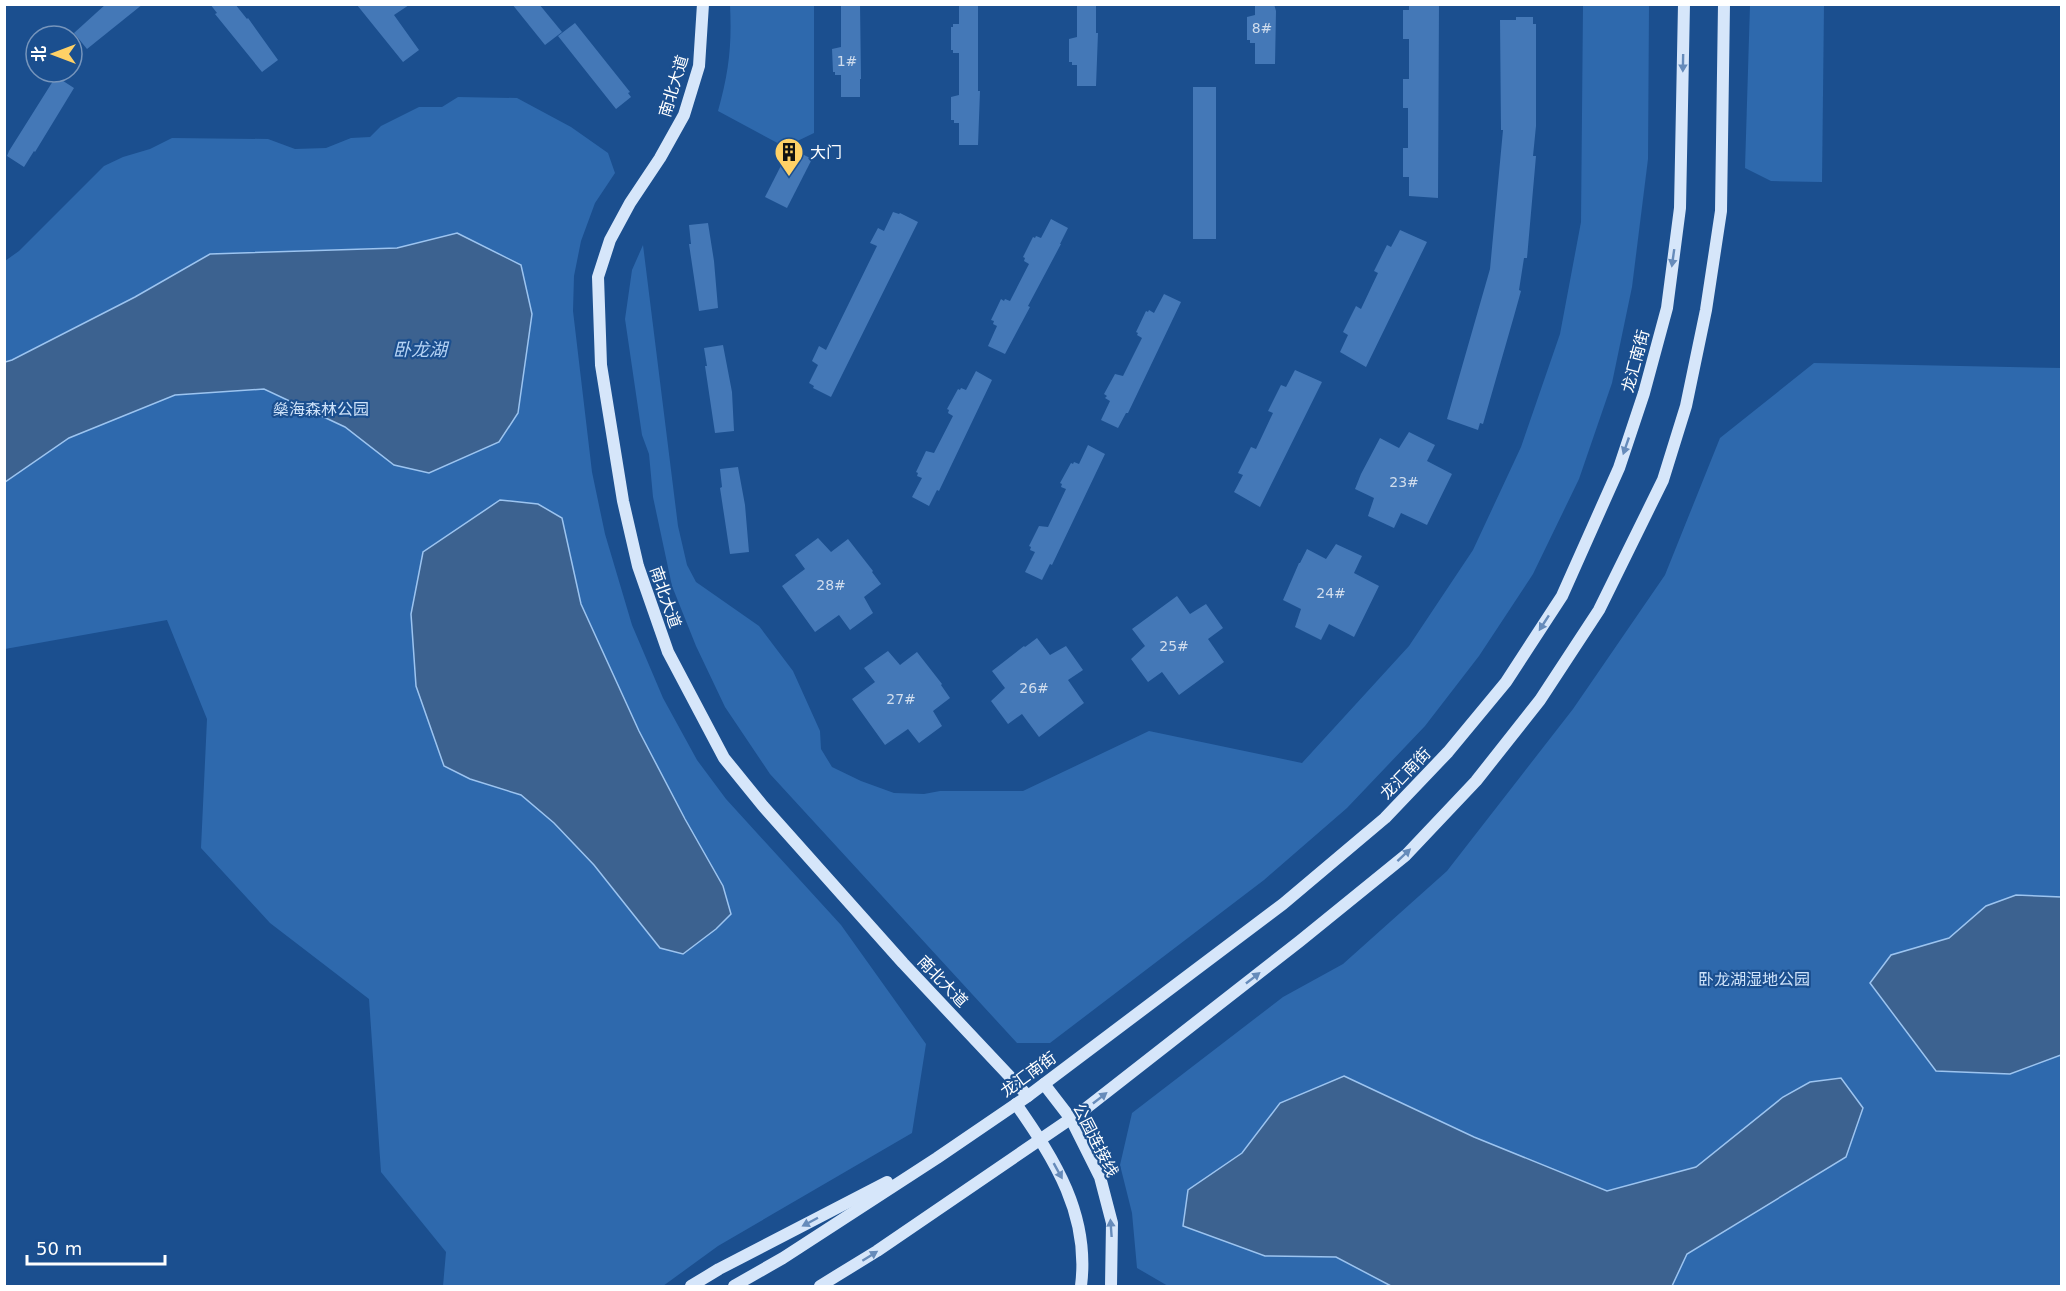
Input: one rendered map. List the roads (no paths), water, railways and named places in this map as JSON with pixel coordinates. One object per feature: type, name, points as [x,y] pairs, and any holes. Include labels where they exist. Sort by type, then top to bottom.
[{"type":"main road","name":"南北大道","points":[[702,4],[704,13],[699,66],[684,116],[660,158],[630,202],[610,240],[598,277],[601,365],[622,501],[638,566],[668,652],[724,758],[763,806],[903,963],[1029,1096]]},
{"type":"main road","name":"龙汇南街","points":[[734,1287],[783,1258],[1029,1096],[1282,904],[1385,818],[1448,753],[1506,682],[1562,596],[1619,468],[1644,393],[1667,308],[1680,208],[1684,4]]},
{"type":"main road","points":[[820,1287],[1071,1119],[1300,941],[1406,855],[1476,781],[1540,700],[1599,610],[1663,480],[1686,406],[1704,321],[1721,211],[1724,4]]},
{"type":"main road","name":"公园连接线","points":[[1044,1084],[1071,1119],[1100,1177],[1112,1223],[1111,1287]]},
{"type":"main road","points":[[1016,1104],[1041,1140],[1068,1190],[1079,1228],[1083,1274],[1081,1287]]},
{"type":"main road","points":[[691,1287],[719,1269],[937,1158]]},
{"type":"water","name":"卧龙湖","points":[[457,233],[521,265],[532,314],[518,413],[499,442],[429,473],[394,465],[345,427],[264,389],[175,395],[69,438],[5,482],[5,362],[135,297],[210,254],[397,248]]},
{"type":"water","points":[[500,500],[538,504],[562,518],[581,604],[639,731],[723,886],[731,914],[716,929],[683,954],[660,948],[594,865],[554,823],[521,795],[470,779],[444,766],[416,686],[411,614],[423,552]]},
{"type":"water","points":[[2016,895],[2061,897],[2061,1055],[2010,1074],[1936,1071],[1870,983],[1891,955],[1949,938],[1986,906]]},
{"type":"water","points":[[1344,1076],[1474,1137],[1607,1191],[1696,1167],[1783,1097],[1810,1082],[1841,1078],[1863,1108],[1846,1157],[1687,1254],[1672,1286],[1391,1286],[1336,1257],[1265,1256],[1183,1226],[1188,1190],[1242,1153],[1280,1103]]},
{"type":"place","name":"大门","points":[[789,178]]},
{"type":"park label","name":"燊海森林公园","points":[[321,409]]},
{"type":"park label","name":"卧龙湖湿地公园","points":[[1754,979]]}]
